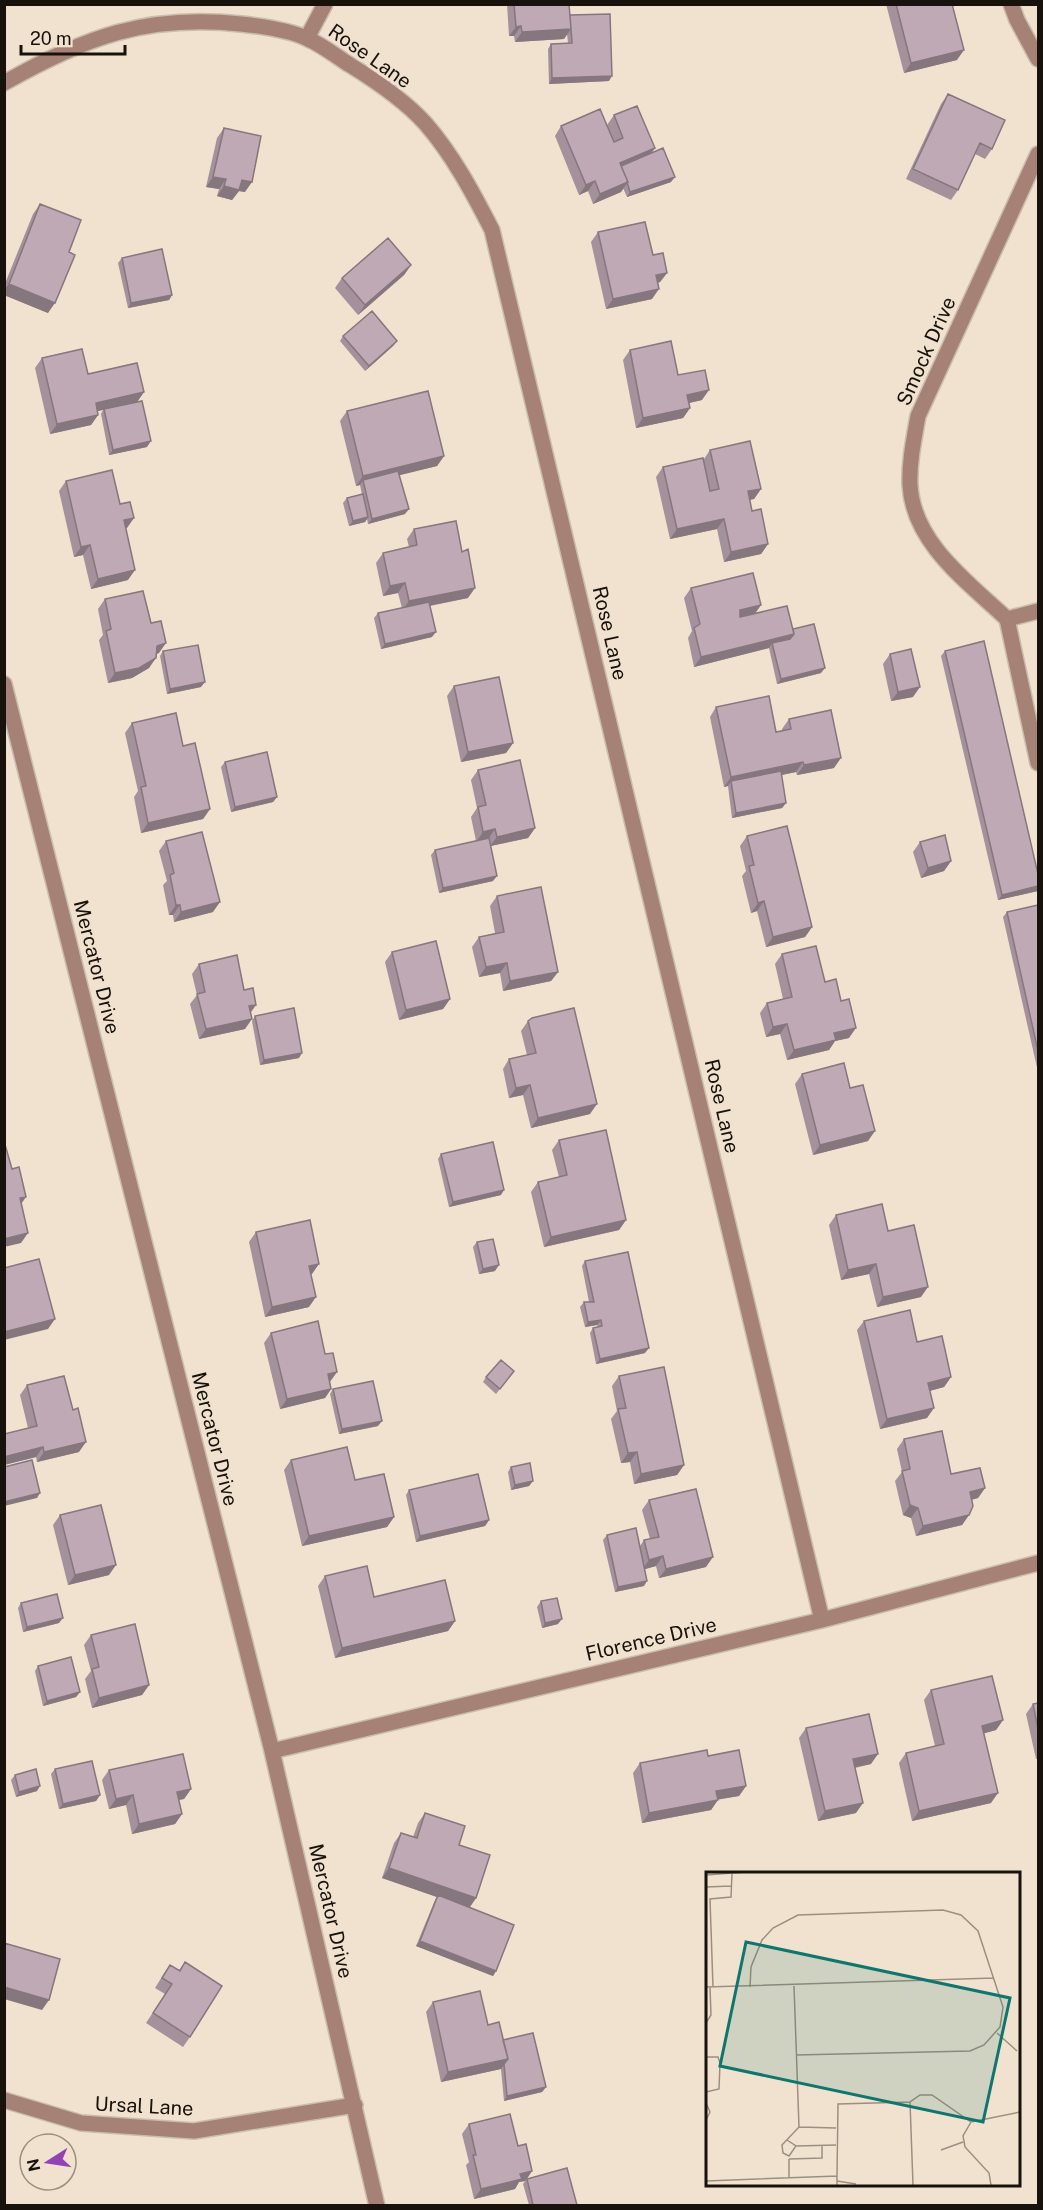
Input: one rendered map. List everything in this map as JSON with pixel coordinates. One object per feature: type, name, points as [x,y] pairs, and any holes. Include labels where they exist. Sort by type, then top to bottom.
[{"type":"street","points":[[307,38],[325,4]]},
{"type":"street","points":[[1011,4],[1038,59]]},
{"type":"street","name":"Rose Lane","points":[[4,83],[43,61],[89,40],[153,24],[208,21],[256,25],[307,38],[377,81],[424,123],[465,177],[492,231],[822,1620]]},
{"type":"street","name":"Smock Drive","points":[[1007,619],[937,552],[917,516],[910,486],[911,455],[918,416],[1038,154]]},
{"type":"street","points":[[1038,611],[1007,619],[1038,763]]},
{"type":"street","name":"Mercator Drive","points":[[4,684],[272,1751],[377,2205]]},
{"type":"street","name":"Florence Drive","points":[[272,1751],[822,1620],[1038,1563]]},
{"type":"street","name":"Ursal Lane","points":[[4,2100],[81,2124],[194,2131],[355,2105]]},
{"type":"building","points":[[514,4],[569,4],[571,29],[522,32],[521,26],[516,27]]},
{"type":"building","points":[[896,4],[952,4],[964,50],[911,63]]},
{"type":"building","points":[[610,14],[612,76],[552,78],[551,44],[572,43],[570,15]]},
{"type":"building","points":[[948,94],[1005,120],[992,149],[980,143],[958,190],[913,169]]},
{"type":"building","points":[[637,106],[655,148],[620,163],[628,182],[600,194],[595,181],[586,185],[561,126],[600,109],[614,142],[623,138],[614,115]]},
{"type":"building","points":[[224,128],[261,136],[252,182],[242,180],[239,190],[224,186],[226,179],[213,177]]},
{"type":"building","points":[[663,148],[675,177],[630,192],[621,166]]},
{"type":"building","points":[[40,204],[81,220],[69,252],[75,255],[55,303],[9,284]]},
{"type":"building","points":[[645,222],[653,255],[663,253],[667,273],[656,275],[659,289],[613,299],[598,232]]},
{"type":"building","points":[[388,238],[411,265],[365,305],[342,278]]},
{"type":"building","points":[[162,249],[172,295],[131,303],[122,258]]},
{"type":"building","points":[[372,311],[397,341],[369,366],[343,336]]},
{"type":"building","points":[[671,341],[678,375],[705,370],[709,390],[687,395],[690,408],[643,418],[630,350]]},
{"type":"building","points":[[82,349],[88,374],[137,363],[144,392],[96,403],[98,415],[57,424],[42,358]]},
{"type":"building","points":[[428,391],[444,456],[363,476],[347,411]]},
{"type":"building","points":[[142,401],[151,441],[113,450],[104,409]]},
{"type":"building","points":[[750,441],[761,489],[748,491],[752,511],[761,509],[768,544],[731,552],[724,519],[677,529],[663,467],[703,458],[710,491],[719,489],[710,450]]},
{"type":"building","points":[[112,470],[120,504],[130,502],[134,518],[124,520],[135,570],[98,579],[90,545],[81,547],[66,481]]},
{"type":"building","points":[[398,471],[409,509],[372,519],[363,480]]},
{"type":"building","points":[[363,494],[368,517],[353,521],[347,498]]},
{"type":"building","points":[[456,521],[462,552],[468,549],[475,588],[409,601],[405,583],[390,586],[383,553],[417,545],[414,529]]},
{"type":"building","points":[[753,573],[761,605],[740,610],[740,617],[787,606],[794,634],[701,657],[694,628],[700,624],[691,588]]},
{"type":"building","points":[[143,591],[151,623],[161,621],[166,643],[157,646],[156,658],[139,668],[115,673],[106,631],[111,629],[105,599]]},
{"type":"building","points":[[429,602],[436,632],[385,644],[378,613]]},
{"type":"building","points":[[814,624],[825,668],[781,679],[772,643],[790,639],[794,634],[793,629]]},
{"type":"building","points":[[984,641],[1038,874],[1038,886],[1002,895],[945,651]]},
{"type":"building","points":[[198,645],[205,682],[170,689],[163,651]]},
{"type":"building","points":[[911,649],[920,687],[898,692],[890,654]]},
{"type":"building","points":[[499,677],[513,743],[468,752],[454,686]]},
{"type":"building","points":[[769,696],[776,732],[791,729],[789,719],[831,710],[841,758],[804,765],[803,762],[731,777],[716,707]]},
{"type":"building","points":[[176,713],[183,746],[195,743],[210,809],[148,823],[141,787],[146,786],[132,723]]},
{"type":"building","points":[[267,752],[277,797],[235,807],[225,762]]},
{"type":"building","points":[[520,760],[535,828],[497,837],[495,829],[483,832],[478,807],[486,805],[478,770]]},
{"type":"building","points":[[781,771],[786,803],[736,813],[731,781]]},
{"type":"building","points":[[787,826],[812,927],[773,937],[764,901],[758,903],[749,866],[754,865],[747,836]]},
{"type":"building","points":[[202,832],[220,902],[181,912],[180,905],[176,905],[170,875],[174,873],[166,841]]},
{"type":"building","points":[[945,835],[951,861],[928,868],[920,842]]},
{"type":"building","points":[[489,838],[497,876],[443,888],[435,850]]},
{"type":"building","points":[[541,887],[558,972],[510,981],[507,963],[486,967],[479,937],[504,932],[497,896]]},
{"type":"building","points":[[1038,905],[1038,1051],[1007,912]]},
{"type":"building","points":[[436,941],[450,999],[406,1010],[392,952]]},
{"type":"building","points":[[816,946],[825,982],[836,979],[841,1001],[849,999],[856,1028],[834,1033],[836,1040],[794,1050],[787,1024],[773,1027],[767,1003],[792,997],[782,954]]},
{"type":"building","points":[[237,955],[244,990],[253,988],[256,1005],[249,1006],[252,1019],[206,1029],[197,994],[205,992],[199,964]]},
{"type":"building","points":[[294,1008],[302,1053],[264,1060],[255,1016]]},
{"type":"building","points":[[574,1008],[597,1104],[538,1118],[530,1085],[516,1088],[509,1059],[536,1053],[528,1021]]},
{"type":"building","points":[[844,1063],[850,1088],[863,1085],[875,1131],[820,1145],[802,1074]]},
{"type":"building","points":[[606,1130],[626,1220],[551,1237],[538,1182],[567,1175],[559,1140]]},
{"type":"building","points":[[4,1141],[12,1169],[19,1167],[26,1197],[20,1198],[28,1233],[4,1239]]},
{"type":"building","points":[[493,1142],[504,1190],[453,1202],[441,1154]]},
{"type":"building","points":[[882,1204],[888,1231],[914,1225],[928,1287],[883,1297],[876,1264],[848,1270],[836,1215]]},
{"type":"building","points":[[310,1220],[319,1264],[309,1266],[316,1297],[272,1307],[256,1232]]},
{"type":"building","points":[[493,1239],[499,1265],[483,1269],[477,1242]]},
{"type":"building","points":[[628,1252],[649,1348],[600,1359],[593,1328],[602,1326],[601,1320],[588,1322],[584,1302],[594,1302],[585,1261]]},
{"type":"building","points":[[39,1259],[55,1319],[4,1332],[4,1268]]},
{"type":"building","points":[[910,1310],[917,1342],[942,1336],[951,1377],[928,1383],[934,1408],[887,1419],[864,1321]]},
{"type":"building","points":[[318,1321],[325,1354],[333,1353],[337,1372],[328,1374],[331,1389],[287,1399],[271,1333]]},
{"type":"building","points":[[501,1360],[514,1371],[500,1389],[486,1377]]},
{"type":"building","points":[[664,1367],[684,1465],[641,1474],[637,1452],[628,1453],[618,1409],[626,1408],[619,1376]]},
{"type":"building","points":[[64,1376],[73,1410],[78,1408],[86,1442],[44,1452],[43,1447],[4,1457],[4,1434],[37,1426],[27,1385]]},
{"type":"building","points":[[373,1381],[382,1421],[342,1429],[333,1389]]},
{"type":"building","points":[[942,1431],[951,1474],[980,1468],[985,1488],[970,1492],[973,1506],[969,1515],[923,1526],[918,1508],[910,1505],[902,1471],[910,1469],[904,1439]]},
{"type":"building","points":[[347,1447],[355,1480],[384,1474],[394,1517],[309,1536],[291,1460]]},
{"type":"building","points":[[32,1460],[40,1493],[4,1502],[4,1467]]},
{"type":"building","points":[[530,1463],[533,1481],[515,1485],[511,1467]]},
{"type":"building","points":[[478,1474],[489,1520],[420,1536],[409,1490]]},
{"type":"building","points":[[696,1489],[713,1557],[666,1569],[663,1556],[649,1560],[644,1540],[659,1537],[649,1500]]},
{"type":"building","points":[[101,1505],[116,1565],[75,1575],[60,1515]]},
{"type":"building","points":[[636,1528],[647,1581],[618,1587],[607,1535]]},
{"type":"building","points":[[367,1566],[374,1597],[445,1580],[455,1621],[342,1648],[325,1576]]},
{"type":"building","points":[[57,1594],[63,1618],[27,1627],[21,1603]]},
{"type":"building","points":[[557,1598],[562,1619],[545,1623],[541,1601]]},
{"type":"building","points":[[135,1624],[149,1685],[99,1698],[92,1669],[99,1667],[91,1635]]},
{"type":"building","points":[[71,1657],[80,1692],[47,1701],[38,1666]]},
{"type":"building","points":[[992,1676],[1003,1720],[982,1726],[998,1793],[919,1811],[906,1753],[944,1744],[931,1690]]},
{"type":"building","points":[[1038,1703],[1038,1729],[1033,1704]]},
{"type":"building","points":[[869,1714],[878,1754],[853,1759],[863,1803],[825,1811],[806,1728]]},
{"type":"building","points":[[707,1750],[708,1756],[739,1750],[746,1786],[716,1791],[718,1800],[649,1813],[640,1763]]},
{"type":"building","points":[[183,1754],[191,1789],[177,1792],[182,1814],[139,1824],[133,1795],[116,1799],[109,1770]]},
{"type":"building","points":[[92,1761],[100,1795],[63,1804],[55,1769]]},
{"type":"building","points":[[36,1769],[40,1786],[19,1792],[15,1775]]},
{"type":"building","points":[[425,1813],[465,1826],[459,1845],[490,1855],[476,1898],[389,1868],[401,1833],[417,1838]]},
{"type":"building","points":[[438,1895],[514,1925],[496,1971],[420,1941]]},
{"type":"building","points":[[4,1943],[60,1959],[49,2000],[4,1987]]},
{"type":"building","points":[[185,1962],[222,1986],[190,2037],[153,2013],[172,1984],[162,1978],[170,1965],[180,1971]]},
{"type":"building","points":[[480,1991],[488,2025],[499,2022],[508,2059],[448,2072],[433,2002]]},
{"type":"building","points":[[533,2033],[546,2087],[507,2096],[504,2064],[508,2059],[503,2040]]},
{"type":"building","points":[[510,2114],[518,2146],[526,2144],[532,2171],[520,2174],[522,2179],[481,2189],[469,2124]]},
{"type":"building","points":[[567,2168],[577,2205],[533,2205],[527,2179]]}]
